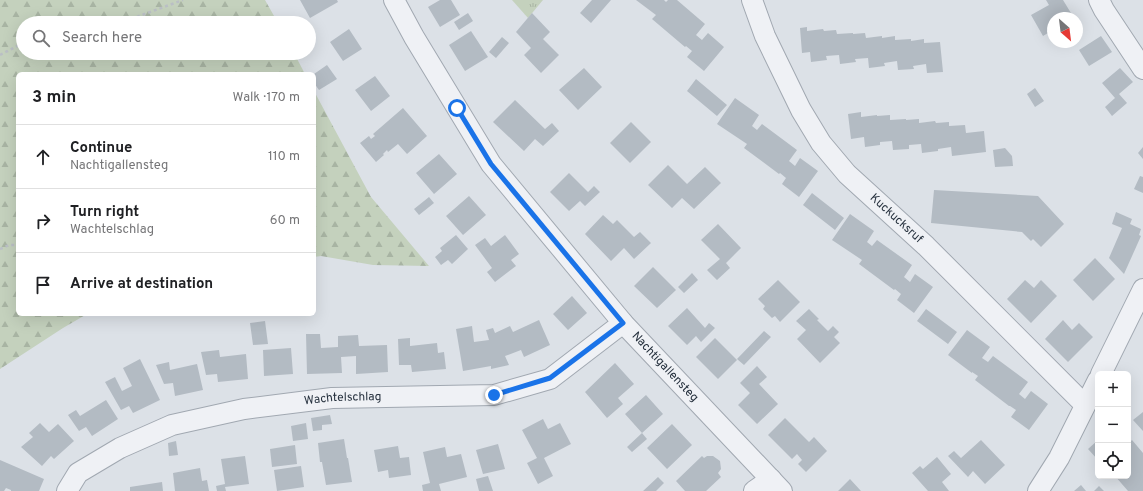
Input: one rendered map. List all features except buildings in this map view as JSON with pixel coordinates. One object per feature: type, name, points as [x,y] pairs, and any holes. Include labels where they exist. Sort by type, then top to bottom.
[{"type":"street","name":"Nachtigallensteg","points":[[394,0],[414,37],[491,164],[623,323],[777,485]]},
{"type":"street","name":"Kuckucksruf","points":[[752,0],[766,36],[801,110],[821,143],[842,169],[926,246],[1085,405]]},
{"type":"street","points":[[1099,0],[1112,23],[1143,69]]},
{"type":"street","points":[[1102,371],[1143,289]]},
{"type":"street","name":"Wachtelschlag","points":[[67,491],[78,473],[120,448],[172,425],[244,409],[332,398],[494,395],[550,378],[623,323]]},
{"type":"street","points":[[1038,491],[1059,458],[1095,386]]},
{"type":"street","points":[[754,491],[777,485]]},
{"type":"path","points":[[139,16],[183,0]]},
{"type":"path","points":[[0,55],[16,47]]},
{"type":"path","points":[[0,249],[8,245],[16,245]]},
{"type":"green space","points":[[0,0],[265,0],[274,16],[16,16],[16,60],[298,60],[304,72],[16,72],[16,316],[84,316],[0,369]]},
{"type":"green space","points":[[512,0],[543,0],[528,18]]},
{"type":"green space","points":[[316,95],[371,197],[429,266],[373,265],[321,256],[316,257]]},
{"type":"route","points":[[457,108],[491,164],[623,323],[550,378],[494,395]]}]
